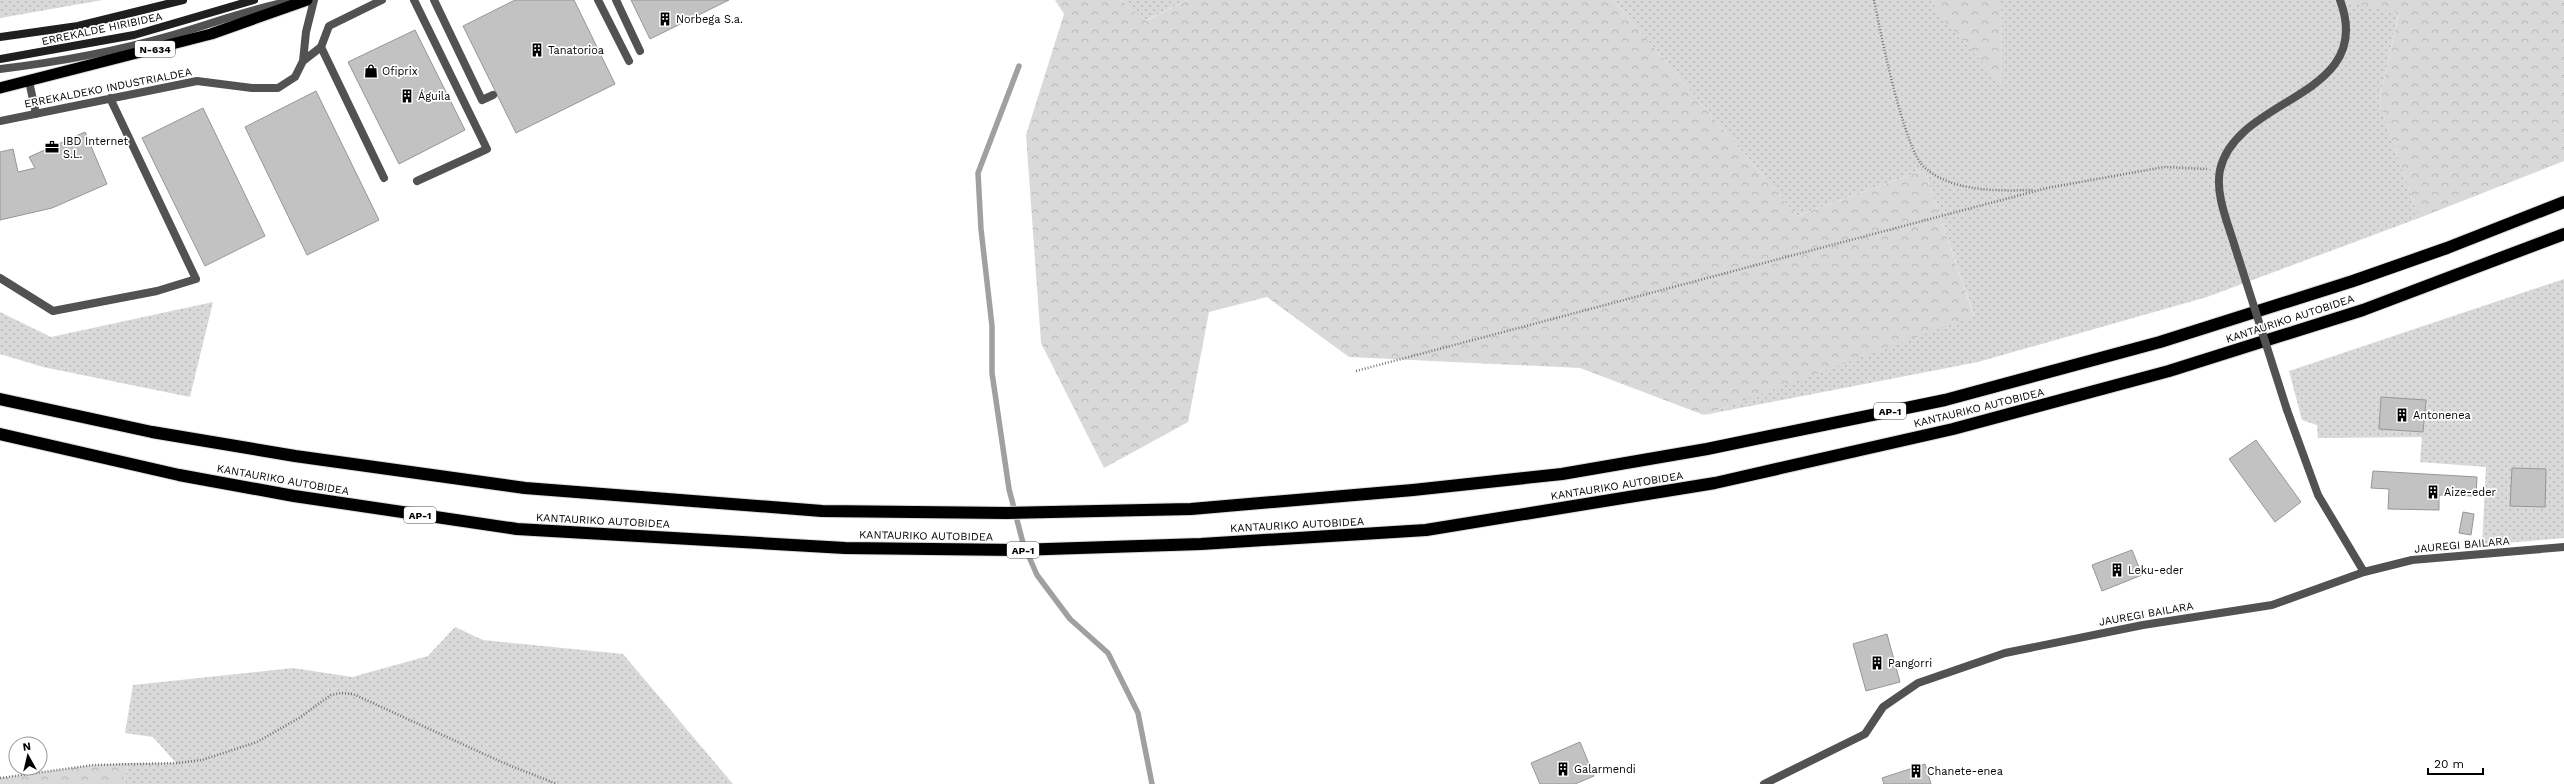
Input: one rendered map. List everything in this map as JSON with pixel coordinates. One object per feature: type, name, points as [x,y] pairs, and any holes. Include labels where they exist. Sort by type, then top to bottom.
[{"type":"highway","name":"N-634","points":[[0,88],[211,34],[307,0]]},
{"type":"highway","name":"KANTAURIKO AUTOBIDEA","points":[[2,398],[152,432],[280,454],[525,488],[822,511],[1007,513],[1191,508],[1413,490],[1562,474],[1707,450],[1945,400],[2160,342],[2346,283],[2446,248],[2564,202]]},
{"type":"highway","name":"KANTAURIKO AUTOBIDEA","points":[[0,434],[179,474],[294,496],[517,529],[846,548],[1017,550],[1201,544],[1426,530],[1715,483],[1937,433],[2169,371],[2363,310],[2564,234]]},
{"type":"main road","name":"ERREKALDE HIRIBIDEA","points":[[0,37],[78,26],[183,0]]},
{"type":"main road","name":"ERREKALDE HIRIBIDEA","points":[[0,58],[134,35],[254,0]]},
{"type":"street","points":[[0,69],[58,61],[136,44],[261,7],[298,0]]},
{"type":"street","name":"ERREKALDEKO INDUSTRIALDEA","points":[[0,121],[197,81],[252,88],[278,88],[295,77],[303,61],[306,32],[314,0]]},
{"type":"street","points":[[382,0],[329,26],[321,47],[384,178]]},
{"type":"street","points":[[414,0],[487,149],[417,181]]},
{"type":"street","points":[[434,0],[482,100],[493,95]]},
{"type":"street","points":[[598,0],[630,61]]},
{"type":"street","points":[[616,0],[640,51]]},
{"type":"street","points":[[2340,0],[2346,16],[2346,40],[2337,63],[2319,81],[2249,128],[2230,147],[2220,170],[2219,191],[2235,247],[2287,410],[2318,495],[2364,572]]},
{"type":"street","name":"ERREKALDEKO INDUSTRIALDEA","points":[[303,61],[321,47]]},
{"type":"street","points":[[29,81],[36,114]]},
{"type":"street","points":[[0,278],[53,311],[157,291],[196,279],[110,98]]},
{"type":"street","name":"JAUREGI BAILARA","points":[[1764,784],[1865,734],[1883,707],[1925,681],[2005,653],[2143,625],[2272,605],[2364,572],[2412,560],[2564,547]]},
{"type":"path","points":[[1874,0],[1888,65],[1904,120],[1913,150],[1923,167],[1940,178],[1972,187],[2002,191],[2038,190]]},
{"type":"path","points":[[1356,372],[2038,190],[2164,167],[2220,170]]},
{"type":"path","points":[[0,778],[93,765],[177,763],[202,760],[257,742],[299,718],[331,695],[341,693],[353,694],[506,764],[557,784]]},
{"type":"green space","points":[[0,0],[103,0],[0,18]]},
{"type":"green space","points":[[1055,0],[1121,0],[1146,21],[1187,0],[1613,0],[1797,216],[1924,170],[1974,316],[1704,415],[1580,368],[1349,357],[1267,297],[1209,312],[1188,422],[1104,468],[1041,343],[1026,135],[1064,14]]},
{"type":"green space","points":[[1121,0],[1187,0],[1145,21]]},
{"type":"green space","points":[[1613,0],[1932,0],[1938,12],[2002,84],[2001,0],[2335,0],[2399,12],[2379,102],[2419,218],[2207,297],[1978,362],[1704,415],[1974,315],[1924,170],[1797,216]]},
{"type":"green space","points":[[1932,0],[2001,0],[2002,84],[1937,12]]},
{"type":"green space","points":[[2335,0],[2564,0],[2564,161],[2419,218],[2379,102],[2399,13]]},
{"type":"green space","points":[[2564,279],[2564,538],[2482,545],[2486,467],[2420,462],[2422,437],[2318,438],[2317,425],[2302,420],[2289,371]]},
{"type":"green space","points":[[213,302],[190,397],[43,367],[0,354],[0,312],[51,337]]},
{"type":"green space","points":[[455,627],[483,640],[623,654],[733,784],[126,784],[124,778],[129,763],[176,763],[153,737],[125,733],[133,685],[293,668],[352,677],[428,656]]},
{"type":"green space","points":[[129,763],[124,778],[126,784],[0,784],[0,778],[14,776],[48,776],[48,771],[93,765]]},
{"type":"building","name":"Tanatorioa","points":[[515,0],[574,0],[615,84],[516,133],[463,26]]},
{"type":"building","name":"Norbega S.a.","points":[[631,0],[729,0],[650,39]]},
{"type":"building","name":"Águila","points":[[415,30],[465,130],[399,164],[348,62]]},
{"type":"building","points":[[316,91],[379,220],[307,255],[245,127]]},
{"type":"building","points":[[203,108],[265,236],[205,266],[142,138]]},
{"type":"building","points":[[85,132],[107,184],[52,208],[0,220],[0,152],[13,149],[18,172],[35,168],[29,157]]},
{"type":"building","name":"Antonenea","points":[[2381,397],[2426,400],[2423,432],[2379,429]]},
{"type":"building","points":[[2256,440],[2301,502],[2275,522],[2229,459]]},
{"type":"building","points":[[2512,468],[2546,469],[2545,507],[2510,506]]},
{"type":"building","name":"Aize-eder","points":[[2373,471],[2477,477],[2476,496],[2439,495],[2439,510],[2388,509],[2389,489],[2371,488]]},
{"type":"building","points":[[2463,512],[2474,514],[2471,535],[2459,533]]},
{"type":"building","name":"Leku-eder","points":[[2132,550],[2142,575],[2102,591],[2092,565]]},
{"type":"building","name":"Pangorri","points":[[1887,634],[1900,682],[1866,691],[1853,644]]},
{"type":"building","name":"Galarmendi","points":[[1580,742],[1594,776],[1575,784],[1540,784],[1531,763]]},
{"type":"building","name":"Chanete-enea","points":[[1925,764],[1931,784],[1884,784],[1882,778]]},
{"type":"waterway","points":[[1019,66],[978,173],[981,229],[992,326],[992,373],[1009,489],[1023,543],[1037,575],[1070,619],[1108,653],[1138,713],[1152,784]]},
{"type":"place","name":"Norbega S.a.","points":[[665,19]]},
{"type":"place","name":"Tanatorioa","points":[[537,50]]},
{"type":"place","name":"Ofiprix","points":[[371,71]]},
{"type":"place","name":"Águila","points":[[407,96]]},
{"type":"place","name":"IBD Internet S.L.","points":[[52,147]]},
{"type":"place","name":"Antonenea","points":[[2402,415]]},
{"type":"place","name":"Aize-eder","points":[[2433,492]]},
{"type":"place","name":"Leku-eder","points":[[2117,570]]},
{"type":"place","name":"Pangorri","points":[[1877,663]]},
{"type":"place","name":"Galarmendi","points":[[1563,769]]},
{"type":"place","name":"Chanete-enea","points":[[1916,771]]}]
